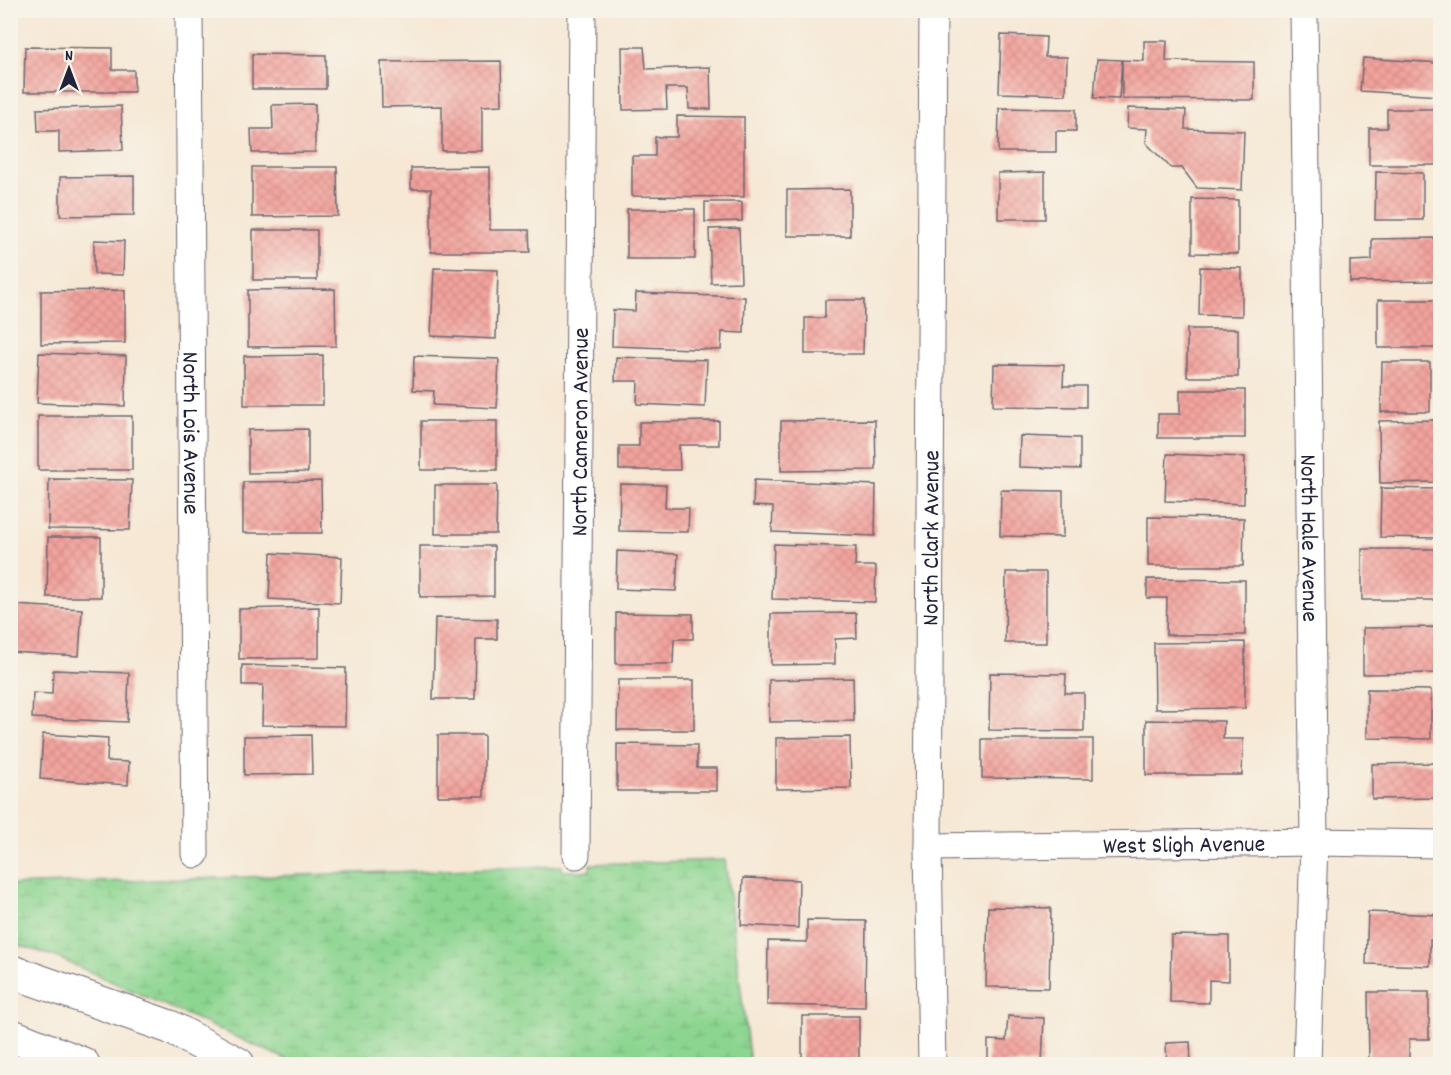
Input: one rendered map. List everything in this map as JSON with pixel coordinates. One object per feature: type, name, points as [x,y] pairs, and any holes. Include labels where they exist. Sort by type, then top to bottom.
[{"type":"main road","points":[[10,971],[170,1027],[238,1065]]},
{"type":"main road","points":[[10,1035],[83,1065]]},
{"type":"street","name":"North Lois Avenue","points":[[189,10],[195,854]]},
{"type":"street","name":"North Cameron Avenue","points":[[576,855],[582,10]]},
{"type":"street","name":"North Clark Avenue","points":[[932,1065],[928,847],[933,10]]},
{"type":"street","name":"North Hale Avenue","points":[[1304,10],[1314,842],[1307,1065]]},
{"type":"street","name":"West Sligh Avenue","points":[[928,847],[1314,842],[1440,844]]},
{"type":"green space","points":[[725,860],[750,1064],[297,1064],[54,956],[11,943],[11,885],[562,866],[562,871],[590,871],[590,864]]},
{"type":"building","points":[[1001,35],[1046,37],[1045,57],[1067,57],[1066,95],[999,93]]},
{"type":"building","points":[[1144,41],[1167,41],[1166,61],[1254,62],[1254,100],[1122,99],[1122,60],[1144,61]]},
{"type":"building","points":[[25,47],[112,48],[112,70],[134,70],[134,92],[24,92]]},
{"type":"building","points":[[622,47],[644,47],[646,69],[710,67],[711,109],[689,109],[688,88],[666,88],[667,109],[623,110]]},
{"type":"building","points":[[252,54],[326,55],[326,89],[252,89]]},
{"type":"building","points":[[1363,58],[1440,63],[1440,96],[1360,91]]},
{"type":"building","points":[[1097,59],[1122,60],[1119,99],[1094,98]]},
{"type":"building","points":[[501,61],[502,105],[482,106],[482,151],[442,151],[442,106],[382,107],[381,62]]},
{"type":"building","points":[[315,104],[315,152],[252,153],[251,129],[273,129],[272,105]]},
{"type":"building","points":[[121,106],[123,150],[59,152],[59,131],[38,131],[37,109]]},
{"type":"building","points":[[999,108],[1076,109],[1076,131],[1056,131],[1056,152],[998,152]]},
{"type":"building","points":[[1128,108],[1186,110],[1185,129],[1244,131],[1242,190],[1197,188],[1182,168],[1171,168],[1146,143],[1147,129],[1127,128]]},
{"type":"building","points":[[1387,109],[1440,109],[1440,165],[1369,165],[1369,128],[1387,128]]},
{"type":"building","points":[[677,116],[744,117],[744,197],[632,196],[632,156],[655,156],[655,137],[677,137]]},
{"type":"building","points":[[252,167],[337,167],[338,216],[252,217]]},
{"type":"building","points":[[490,167],[490,230],[529,230],[530,252],[431,252],[431,189],[411,189],[411,168]]},
{"type":"building","points":[[1045,172],[1045,219],[998,219],[998,173]]},
{"type":"building","points":[[1376,172],[1423,173],[1423,220],[1375,220]]},
{"type":"building","points":[[134,176],[134,215],[60,216],[60,177]]},
{"type":"building","points":[[850,189],[850,236],[787,236],[787,190]]},
{"type":"building","points":[[1192,199],[1238,200],[1238,254],[1192,253]]},
{"type":"building","points":[[705,202],[742,202],[742,221],[705,222]]},
{"type":"building","points":[[627,209],[695,209],[695,259],[627,259]]},
{"type":"building","points":[[739,228],[741,282],[711,283],[709,229]]},
{"type":"building","points":[[253,230],[317,230],[317,280],[253,280]]},
{"type":"building","points":[[1437,238],[1438,281],[1350,282],[1350,261],[1372,260],[1372,239]]},
{"type":"building","points":[[94,240],[124,241],[123,275],[94,274]]},
{"type":"building","points":[[1200,267],[1242,268],[1242,316],[1199,315]]},
{"type":"building","points":[[434,268],[498,270],[496,339],[431,336]]},
{"type":"building","points":[[335,289],[336,346],[248,347],[248,290]]},
{"type":"building","points":[[125,290],[125,343],[41,344],[41,291]]},
{"type":"building","points":[[636,293],[745,297],[744,333],[722,332],[721,350],[612,346],[613,310],[635,311]]},
{"type":"building","points":[[825,300],[864,300],[863,354],[805,354],[805,318],[825,318]]},
{"type":"building","points":[[1378,300],[1440,300],[1440,348],[1378,348]]},
{"type":"building","points":[[1187,329],[1238,329],[1238,377],[1187,377]]},
{"type":"building","points":[[39,353],[126,356],[125,406],[37,403]]},
{"type":"building","points":[[323,355],[323,405],[244,405],[244,356]]},
{"type":"building","points":[[414,356],[499,359],[497,408],[433,405],[434,391],[413,390]]},
{"type":"building","points":[[616,357],[707,360],[705,407],[637,404],[638,381],[615,381]]},
{"type":"building","points":[[1382,362],[1430,362],[1430,412],[1381,412]]},
{"type":"building","points":[[994,364],[1064,365],[1063,386],[1086,386],[1086,407],[993,406]]},
{"type":"building","points":[[1180,390],[1245,390],[1245,438],[1158,438],[1158,414],[1180,414]]},
{"type":"building","points":[[38,416],[132,416],[132,470],[38,470]]},
{"type":"building","points":[[875,420],[876,470],[781,471],[781,421]]},
{"type":"building","points":[[1440,420],[1440,482],[1380,483],[1379,421]]},
{"type":"building","points":[[421,421],[497,421],[497,470],[421,470]]},
{"type":"building","points":[[719,421],[719,445],[679,445],[680,470],[619,470],[619,446],[639,446],[639,422]]},
{"type":"building","points":[[308,429],[308,472],[248,473],[248,430]]},
{"type":"building","points":[[1020,436],[1080,438],[1080,469],[1019,467]]},
{"type":"building","points":[[1167,454],[1245,457],[1244,504],[1165,501]]},
{"type":"building","points":[[49,479],[132,480],[130,530],[48,529]]},
{"type":"building","points":[[754,480],[876,485],[875,536],[772,532],[773,507],[753,506]]},
{"type":"building","points":[[321,481],[322,533],[243,533],[243,482]]},
{"type":"building","points":[[620,484],[666,485],[665,508],[689,508],[688,532],[619,531]]},
{"type":"building","points":[[435,485],[497,485],[496,534],[435,534]]},
{"type":"building","points":[[1381,488],[1440,489],[1440,538],[1380,537]]},
{"type":"building","points":[[1001,490],[1063,491],[1063,537],[1000,536]]},
{"type":"building","points":[[1148,517],[1244,518],[1243,566],[1148,566]]},
{"type":"building","points":[[48,537],[101,537],[101,597],[47,597]]},
{"type":"building","points":[[774,544],[856,547],[855,566],[876,566],[875,602],[772,599]]},
{"type":"building","points":[[420,546],[494,546],[494,596],[420,597]]},
{"type":"building","points":[[1362,549],[1440,549],[1440,600],[1362,600]]},
{"type":"building","points":[[617,551],[678,554],[676,591],[616,589]]},
{"type":"building","points":[[271,553],[342,557],[340,603],[269,599]]},
{"type":"building","points":[[1006,572],[1046,572],[1046,643],[1005,643]]},
{"type":"building","points":[[1147,579],[1245,580],[1245,635],[1166,635],[1167,598],[1147,598]]},
{"type":"building","points":[[13,605],[82,609],[79,656],[10,652]]},
{"type":"building","points":[[319,607],[319,658],[239,659],[239,609]]},
{"type":"building","points":[[616,613],[693,614],[693,639],[674,639],[673,664],[616,664]]},
{"type":"building","points":[[856,613],[857,638],[835,639],[835,664],[771,665],[771,614]]},
{"type":"building","points":[[435,618],[497,619],[497,639],[476,639],[475,699],[433,699]]},
{"type":"building","points":[[1440,627],[1440,673],[1363,674],[1363,628]]},
{"type":"building","points":[[1245,642],[1245,708],[1155,709],[1154,643]]},
{"type":"building","points":[[242,665],[346,668],[345,726],[262,725],[263,685],[242,685]]},
{"type":"building","points":[[53,670],[129,673],[127,722],[32,718],[33,693],[52,694]]},
{"type":"building","points":[[990,673],[1066,674],[1065,693],[1084,693],[1084,731],[989,730]]},
{"type":"building","points":[[853,678],[854,721],[769,722],[769,680]]},
{"type":"building","points":[[618,680],[694,680],[694,730],[617,730]]},
{"type":"building","points":[[1367,689],[1431,690],[1431,739],[1367,738]]},
{"type":"building","points":[[1146,720],[1224,721],[1223,739],[1243,739],[1242,775],[1146,775]]},
{"type":"building","points":[[43,734],[108,738],[107,761],[129,762],[128,785],[40,779]]},
{"type":"building","points":[[311,735],[312,774],[244,775],[244,736]]},
{"type":"building","points":[[438,735],[484,735],[484,796],[438,796]]},
{"type":"building","points":[[850,737],[851,788],[776,789],[776,738]]},
{"type":"building","points":[[982,739],[1093,739],[1093,779],[982,778]]},
{"type":"building","points":[[617,744],[697,745],[697,768],[717,768],[717,791],[617,791]]},
{"type":"building","points":[[1440,763],[1440,798],[1372,799],[1372,764]]},
{"type":"building","points":[[743,878],[799,880],[798,928],[741,925]]},
{"type":"building","points":[[988,907],[1051,908],[1049,988],[986,987]]},
{"type":"building","points":[[1368,912],[1440,915],[1440,941],[1430,940],[1430,966],[1366,964]]},
{"type":"building","points":[[807,920],[866,921],[865,1007],[767,1005],[768,941],[807,942]]},
{"type":"building","points":[[1171,935],[1229,936],[1229,981],[1209,980],[1209,1003],[1170,1002]]},
{"type":"building","points":[[1368,992],[1429,992],[1429,1039],[1409,1039],[1409,1063],[1369,1064]]},
{"type":"building","points":[[802,1016],[859,1016],[859,1064],[802,1064]]},
{"type":"building","points":[[1008,1016],[1044,1018],[1042,1064],[988,1064],[988,1040],[1006,1041]]},
{"type":"building","points":[[1190,1042],[1191,1064],[1167,1064],[1166,1043]]}]
